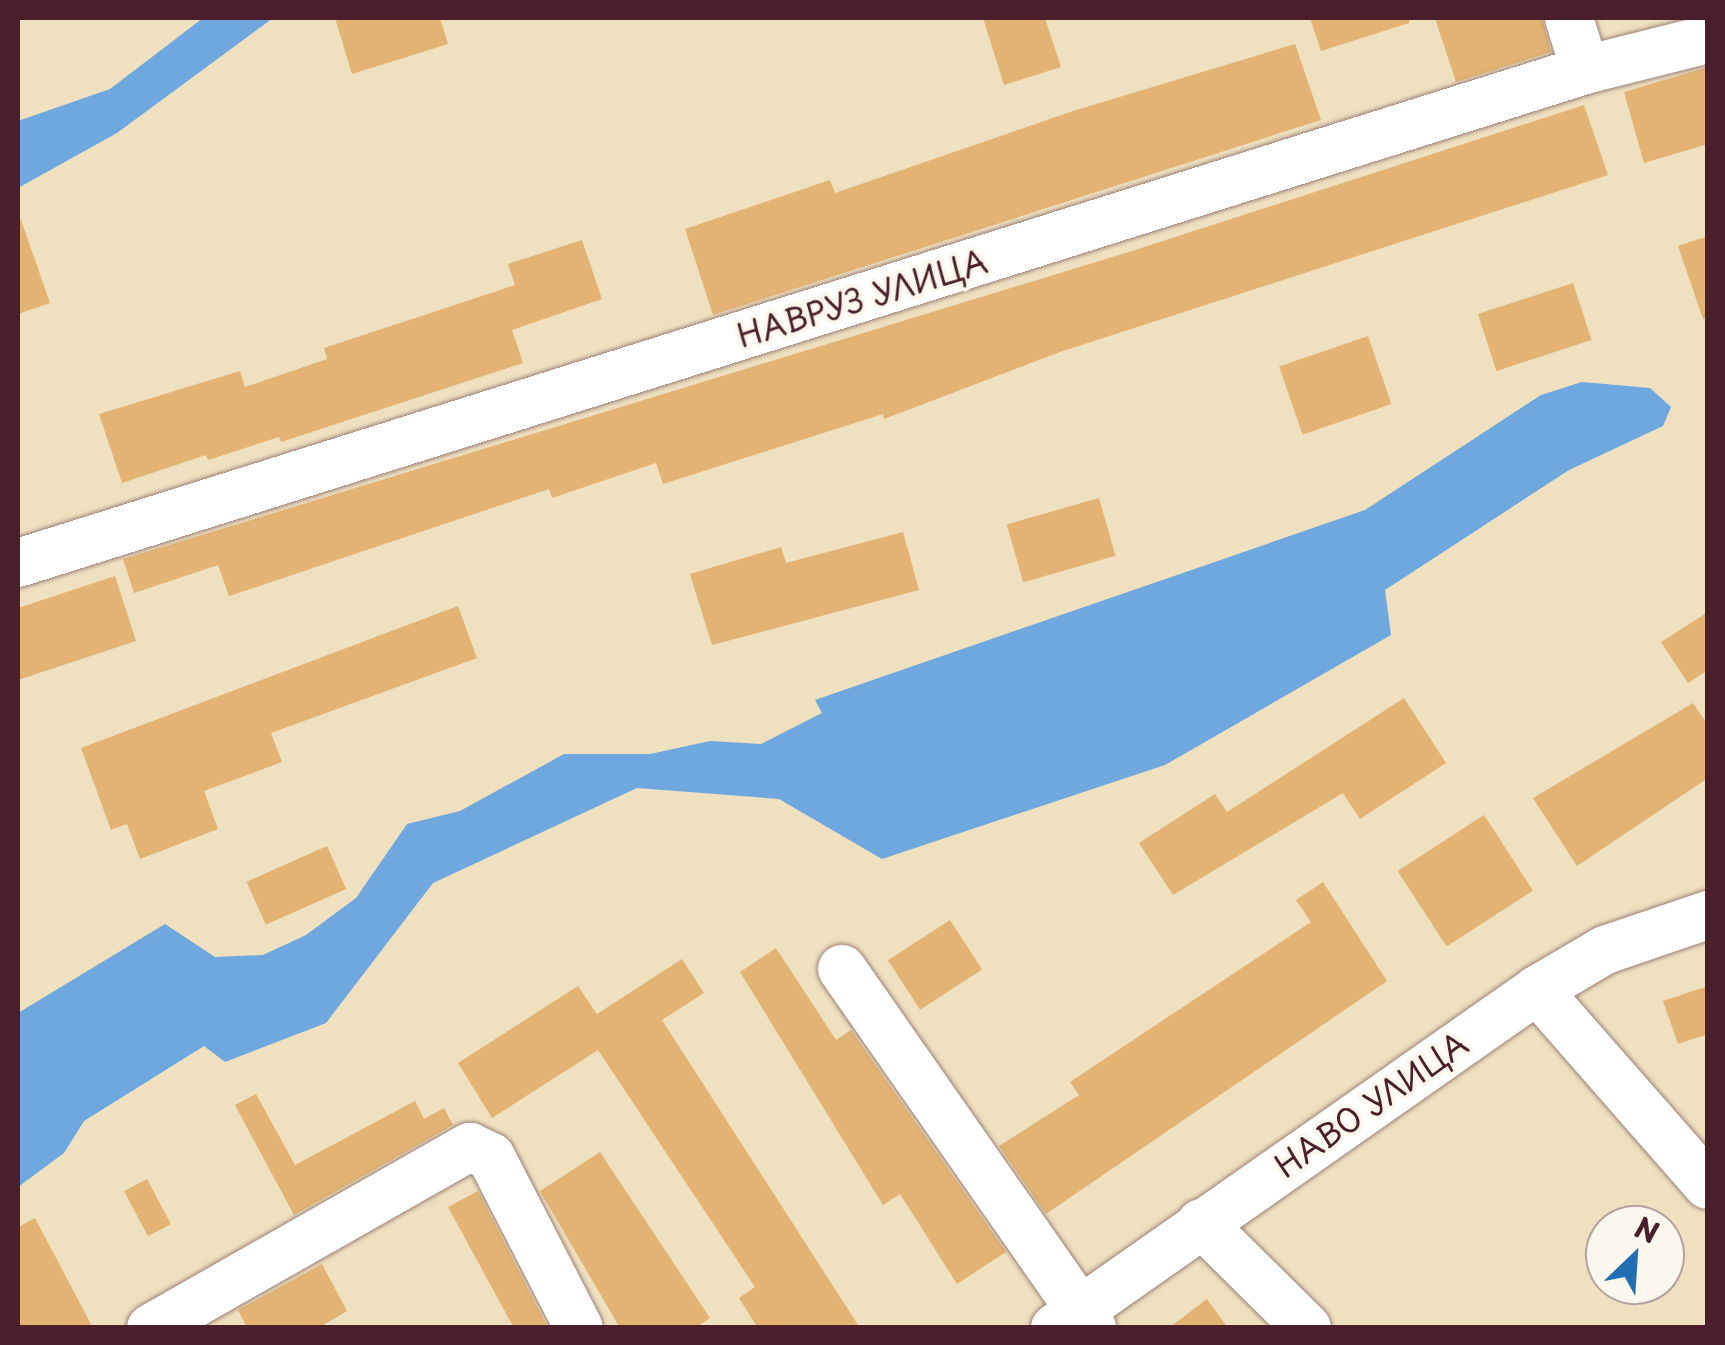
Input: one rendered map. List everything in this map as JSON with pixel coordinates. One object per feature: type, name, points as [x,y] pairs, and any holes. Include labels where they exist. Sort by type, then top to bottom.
[{"type":"street","points":[[1569,18],[1585,70]]},
{"type":"street","name":"НАВРУЗ УЛИЦА","points":[[18,563],[1585,70],[1708,38]]},
{"type":"street","name":"НАВО УЛИЦА","points":[[1075,1322],[1201,1224],[1537,990],[1606,950],[1708,915]]},
{"type":"street","points":[[842,969],[1075,1322]]},
{"type":"street","points":[[1537,990],[1704,1174]]},
{"type":"street","points":[[150,1328],[470,1147],[491,1156],[579,1328]]},
{"type":"street","points":[[1201,1224],[1306,1328]]},
{"type":"water","points":[[203,18],[273,18],[117,133],[18,188],[18,121],[110,89]]},
{"type":"water","points":[[1582,382],[1650,388],[1671,407],[1663,426],[1569,470],[1385,590],[1391,635],[1165,765],[882,859],[779,799],[637,788],[433,883],[326,1023],[225,1062],[204,1046],[84,1121],[64,1153],[18,1187],[18,1013],[165,924],[215,957],[263,955],[306,935],[356,898],[407,824],[460,811],[564,754],[650,754],[710,741],[761,744],[822,713],[815,700],[1365,510],[1541,395]]},
{"type":"building","points":[[335,18],[440,18],[448,44],[352,74]]},
{"type":"building","points":[[983,18],[1045,18],[1061,67],[1004,85]]},
{"type":"building","points":[[1310,18],[1409,18],[1409,23],[1321,51]]},
{"type":"building","points":[[1435,18],[1542,18],[1551,52],[1456,82]]},
{"type":"building","points":[[1295,44],[1321,120],[713,315],[685,229],[830,180],[835,193],[1073,111]]},
{"type":"building","points":[[1708,67],[1708,144],[1644,163],[1624,92]]},
{"type":"building","points":[[1584,105],[1608,175],[1060,352],[884,419],[883,414],[663,484],[656,463],[552,498],[549,489],[229,596],[218,565],[134,593],[123,559],[1132,251]]},
{"type":"building","points":[[21,220],[50,303],[18,314],[18,221]]},
{"type":"building","points":[[1708,236],[1708,318],[1703,319],[1678,246]]},
{"type":"building","points":[[582,240],[602,299],[512,330],[523,363],[281,442],[279,437],[208,460],[206,455],[122,483],[99,414],[240,371],[245,387],[327,359],[324,348],[515,285],[508,264]]},
{"type":"building","points":[[1573,283],[1592,340],[1496,371],[1478,314]]},
{"type":"building","points":[[1368,336],[1391,404],[1303,435],[1279,367]]},
{"type":"building","points":[[1099,498],[1116,556],[1023,582],[1007,524]]},
{"type":"building","points":[[903,532],[919,590],[712,645],[690,574],[781,547],[786,563]]},
{"type":"building","points":[[115,576],[136,641],[18,680],[18,608]]},
{"type":"building","points":[[458,606],[477,658],[271,733],[282,762],[204,791],[218,829],[140,859],[127,824],[111,830],[81,748]]},
{"type":"building","points":[[1708,612],[1708,670],[1688,683],[1661,642]]},
{"type":"building","points":[[1404,698],[1446,763],[1360,819],[1343,793],[1173,895],[1139,843],[1215,794],[1227,812]]},
{"type":"building","points":[[1693,703],[1708,725],[1708,778],[1577,866],[1533,798]]},
{"type":"building","points":[[1484,815],[1533,890],[1447,947],[1398,871]]},
{"type":"building","points":[[327,846],[346,889],[266,925],[247,882]]},
{"type":"building","points":[[1323,882],[1387,981],[1046,1214],[999,1146],[1079,1095],[1070,1082],[1311,922],[1296,900]]},
{"type":"building","points":[[950,920],[982,969],[920,1010],[888,960]]},
{"type":"building","points":[[776,948],[836,1040],[851,1030],[1006,1252],[957,1284],[900,1194],[883,1205],[740,972]]},
{"type":"building","points":[[682,959],[704,993],[662,1020],[860,1328],[758,1328],[739,1298],[755,1287],[598,1050],[492,1118],[458,1063],[578,986],[597,1014]]},
{"type":"building","points":[[1708,986],[1708,1034],[1678,1044],[1663,1001]]},
{"type":"building","points":[[256,1094],[295,1165],[415,1101],[424,1119],[444,1108],[453,1125],[294,1215],[235,1105]]},
{"type":"building","points":[[600,1152],[710,1318],[695,1328],[620,1328],[540,1191]]},
{"type":"building","points":[[147,1179],[171,1224],[148,1236],[124,1191]]},
{"type":"building","points":[[478,1191],[548,1328],[514,1328],[448,1207]]},
{"type":"building","points":[[35,1218],[93,1328],[18,1328],[18,1227]]},
{"type":"building","points":[[322,1264],[347,1311],[318,1328],[247,1328],[238,1310]]},
{"type":"building","points":[[1207,1299],[1228,1328],[1169,1328]]}]
